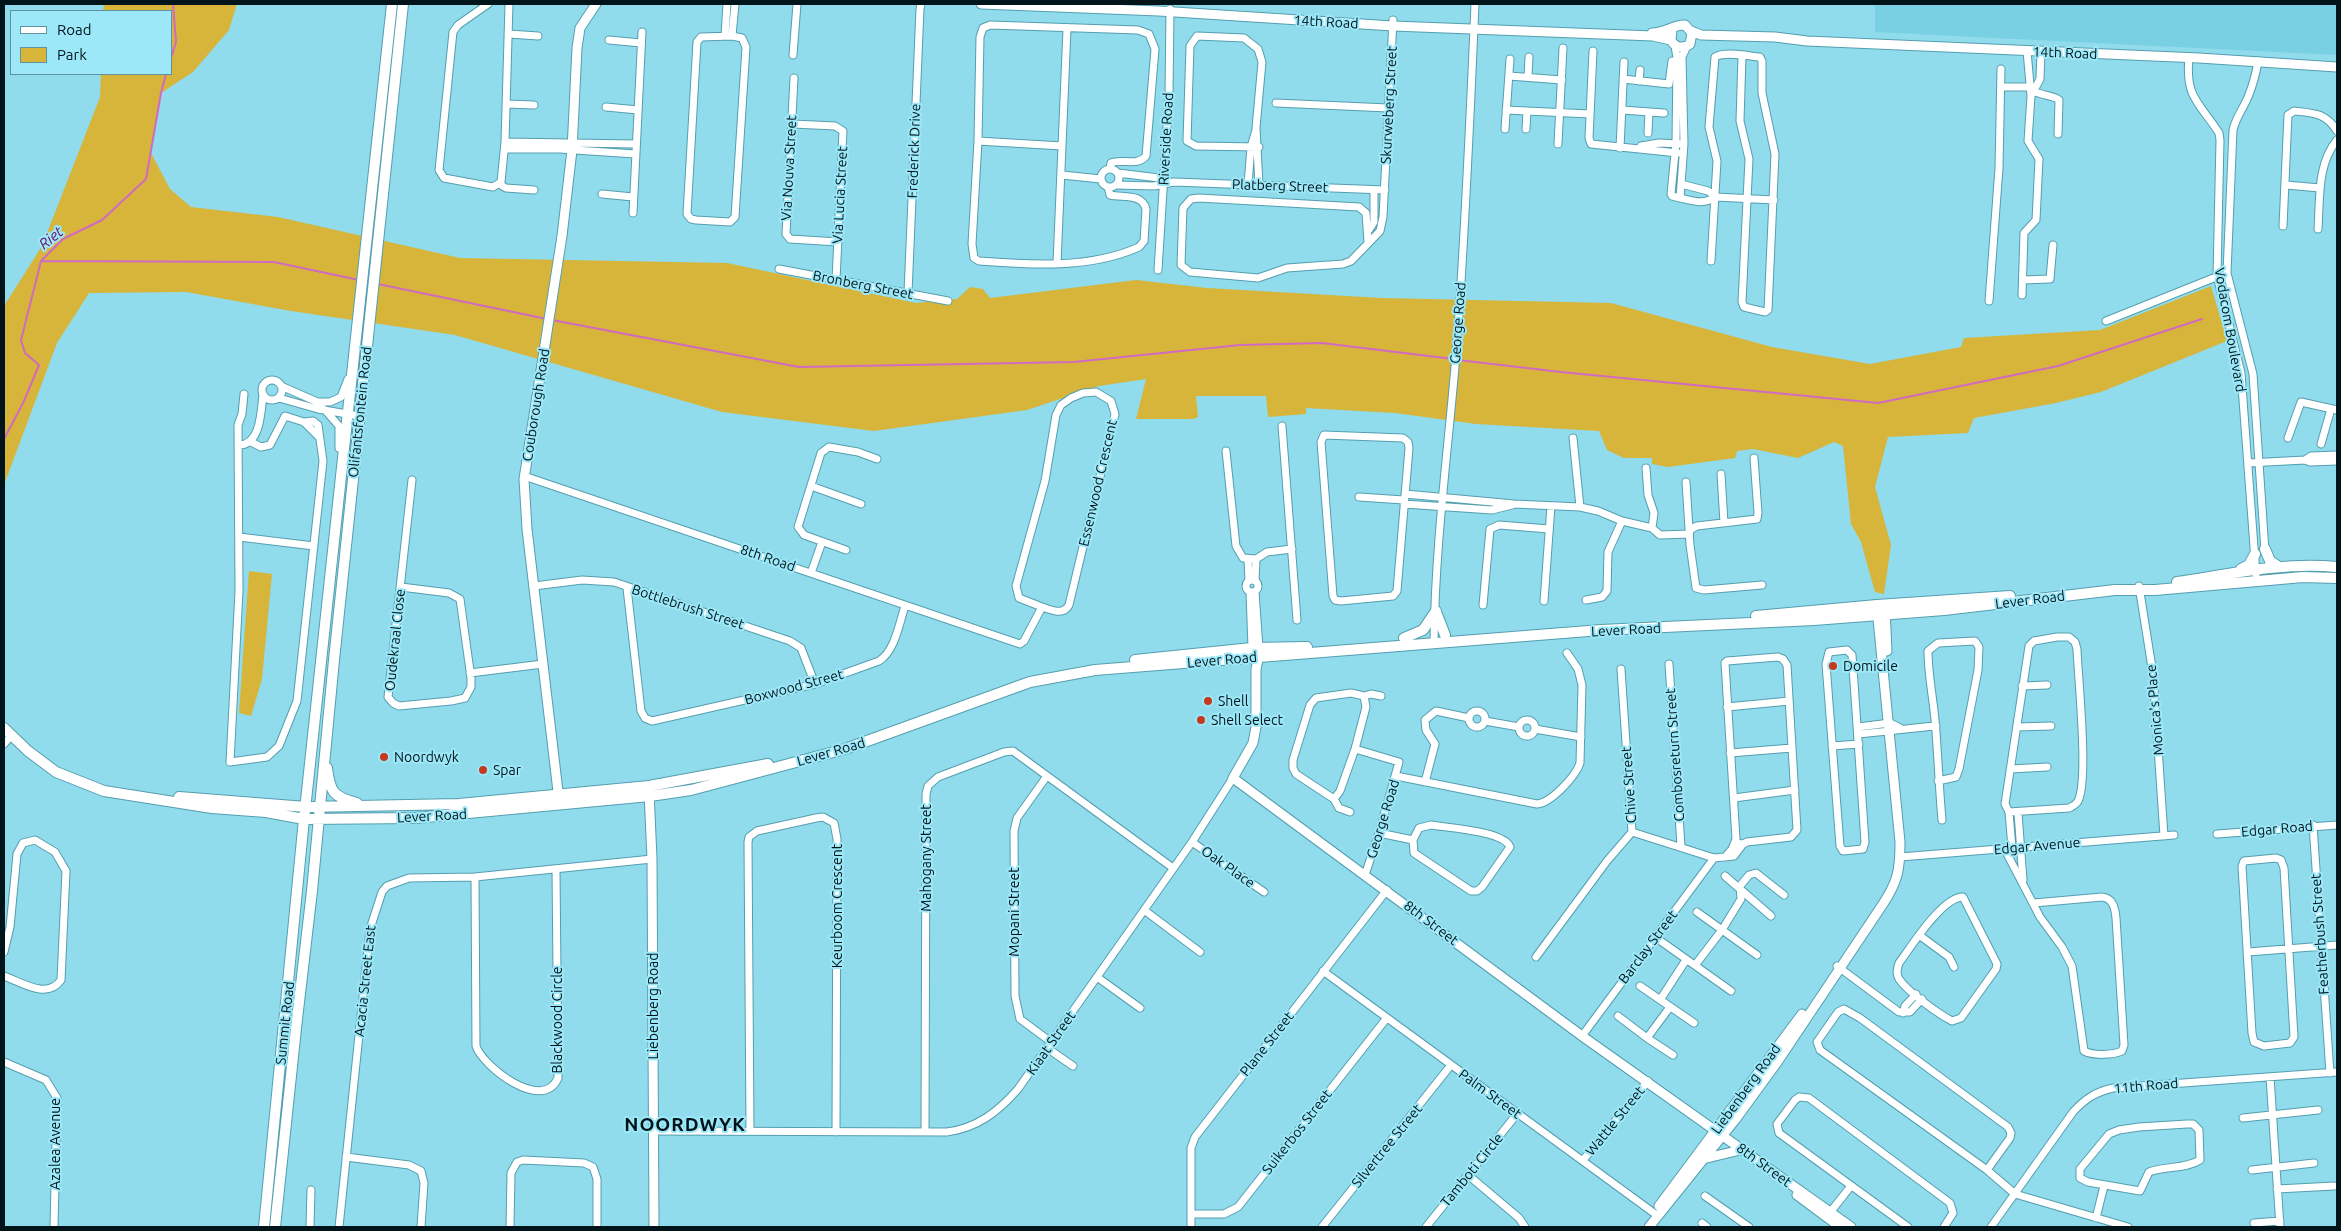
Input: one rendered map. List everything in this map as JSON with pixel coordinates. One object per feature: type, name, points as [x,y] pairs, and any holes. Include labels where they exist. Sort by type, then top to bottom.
[{"type":"main road","name":"Olifantsfontein Road","points":[[304,819],[392,4]]},
{"type":"main road","name":"Olifantsfontein Road","points":[[318,820],[403,4]]},
{"type":"main road","points":[[2265,549],[2270,560],[2279,567]]},
{"type":"main road","points":[[2235,572],[2248,565],[2255,554]]},
{"type":"main road","name":"Lever Road","points":[[125,795],[207,798],[319,807],[459,804],[558,793],[691,790],[845,749],[1030,682],[1095,670],[1404,638],[1434,639],[1445,635],[1695,622],[1881,609],[1944,610],[2179,582],[2261,568],[2337,567]]},
{"type":"main road","name":"Lever Road","points":[[2140,587],[2155,590],[2303,577],[2337,578]]},
{"type":"main road","name":"Lever Road","points":[[1256,652],[1434,639],[1814,620],[1881,609]]},
{"type":"main road","points":[[1436,612],[1445,635]]},
{"type":"main road","points":[[1404,638],[1425,628],[1436,612]]},
{"type":"main road","name":"Lever Road","points":[[4,728],[7,740],[56,772],[91,787],[125,795],[304,819],[415,818],[560,805],[649,791]]},
{"type":"main road","points":[[325,749],[328,780],[334,793],[342,799],[370,806]]},
{"type":"main road","name":"Summit Road","points":[[264,1227],[304,819]]},
{"type":"main road","name":"Summit Road","points":[[275,1227],[318,820]]},
{"type":"street","points":[[488,4],[458,25],[453,32],[439,170],[440,176],[444,178],[493,187],[499,184],[502,177],[505,146],[509,4]]},
{"type":"street","points":[[727,4],[728,36]]},
{"type":"street","points":[[728,36],[735,4]]},
{"type":"street","points":[[793,55],[797,4]]},
{"type":"street","name":"14th Road","points":[[981,4],[1170,10]]},
{"type":"street","name":"14th Road","points":[[1064,4],[1393,23],[1657,33],[1681,25],[1701,35],[1775,37],[1793,40],[2041,52],[2189,57],[2337,67]]},
{"type":"street","name":"George Road","points":[[1434,639],[1442,507],[1456,355],[1470,129],[1475,4]]},
{"type":"street","name":"Couborough Road","points":[[560,805],[527,528],[524,476],[550,322],[562,236],[572,146],[576,48],[580,28],[595,5]]},
{"type":"street","name":"Frederick Drive","points":[[908,293],[919,5]]},
{"type":"street","name":"Riverside Road","points":[[1158,270],[1169,95],[1170,10]]},
{"type":"street","name":"Skurweberg Street","points":[[1369,230],[1366,213],[1359,207],[1191,199],[1182,213],[1181,263],[1184,269],[1190,272],[1258,278],[1287,268],[1348,263],[1381,228],[1385,190],[1393,23]]},
{"type":"street","points":[[1110,169],[1111,164],[1115,162],[1137,162],[1146,156],[1155,49],[1152,38],[1144,31],[1138,30],[990,25],[982,30],[972,244],[974,258],[979,261],[1010,264],[1076,264],[1132,250],[1142,244],[1145,204],[1138,198],[1110,195],[1108,188],[1101,179],[1104,170],[1110,169],[1118,173],[1164,181]]},
{"type":"street","name":"14th Road","points":[[1474,26],[1653,36],[1673,43],[1689,44],[1701,40],[1773,42],[1793,40]]},
{"type":"street","points":[[1057,263],[1067,29]]},
{"type":"street","points":[[1672,29],[1677,58],[1673,98],[1676,144],[1671,195],[1701,203],[1708,202],[1716,197],[1774,200]]},
{"type":"street","points":[[1680,198],[1684,144],[1682,57],[1689,44],[1691,31]]},
{"type":"street","points":[[633,213],[642,32]]},
{"type":"street","points":[[509,34],[538,36]]},
{"type":"street","points":[[728,36],[742,38],[746,47],[734,220],[728,222],[696,220],[691,219],[687,214],[697,42],[701,37],[728,36]]},
{"type":"street","points":[[1248,184],[1251,147],[1256,128],[1262,62],[1258,49],[1244,38],[1197,36],[1190,46],[1187,141],[1196,146],[1251,147],[1259,147]]},
{"type":"street","points":[[609,40],[641,42]]},
{"type":"street","points":[[1558,144],[1563,48]]},
{"type":"street","points":[[1593,51],[1589,138],[1591,144],[1620,148],[1654,143],[1684,144]]},
{"type":"street","points":[[2022,295],[2024,233],[2036,220],[2039,159],[2028,141],[2032,91],[2027,51]]},
{"type":"street","points":[[2032,91],[2040,79],[2041,52]]},
{"type":"street","points":[[1711,261],[1716,197],[1716,157],[1709,127],[1715,57],[1719,55],[1742,56],[1762,58],[1762,93],[1775,154],[1770,308],[1766,312],[1742,305],[1749,160],[1740,121],[1742,56]]},
{"type":"street","name":"Vodacom Boulevard","points":[[2189,57],[2187,77],[2192,94],[2216,128],[2220,140],[2218,276],[2239,365],[2255,554],[2261,568]]},
{"type":"street","points":[[1528,77],[1529,58]]},
{"type":"street","points":[[1505,129],[1510,59]]},
{"type":"street","points":[[1623,79],[1669,84],[1672,61]]},
{"type":"street","name":"Vodacom Boulevard","points":[[2258,61],[2255,80],[2247,99],[2236,117],[2233,130],[2227,273],[2253,374],[2265,549],[2261,568],[2261,581]]},
{"type":"street","points":[[1620,148],[1624,62]]},
{"type":"street","points":[[1989,301],[1999,168],[2000,69]]},
{"type":"street","points":[[1639,81],[1640,70]]},
{"type":"street","points":[[1509,76],[1562,80]]},
{"type":"street","name":"Via Nouva Street","points":[[794,78],[786,234],[790,239],[838,242]]},
{"type":"street","points":[[2001,87],[2032,91],[2044,96],[2056,97],[2059,100],[2058,134]]},
{"type":"street","points":[[1673,98],[1684,98]]},
{"type":"street","points":[[1276,102],[1388,108]]},
{"type":"street","points":[[507,104],[534,105]]},
{"type":"street","points":[[606,107],[638,110]]},
{"type":"street","points":[[1506,110],[1590,114]]},
{"type":"street","points":[[1526,129],[1527,110]]},
{"type":"street","points":[[1622,110],[1664,114]]},
{"type":"street","points":[[2283,226],[2290,113],[2294,111],[2320,113],[2330,120],[2337,130]]},
{"type":"street","points":[[1648,133],[1649,112]]},
{"type":"street","name":"Via Lucia Street","points":[[793,124],[836,126],[843,131],[836,280]]},
{"type":"street","points":[[1256,128],[1259,147],[1259,184]]},
{"type":"street","points":[[2318,229],[2320,188],[2326,156],[2337,140]]},
{"type":"street","points":[[978,141],[1062,146]]},
{"type":"street","points":[[598,148],[636,144]]},
{"type":"street","points":[[505,146],[572,146],[635,154]]},
{"type":"street","points":[[1636,147],[1683,153]]},
{"type":"street","points":[[1117,185],[1118,173]]},
{"type":"street","points":[[1062,175],[1101,179]]},
{"type":"street","points":[[1143,176],[1143,186]]},
{"type":"street","points":[[1108,188],[1117,185],[1143,186],[1164,181]]},
{"type":"street","name":"Platberg Street","points":[[1164,181],[1385,190]]},
{"type":"street","points":[[499,184],[506,188],[534,190]]},
{"type":"street","points":[[1681,184],[1708,191],[1716,197]]},
{"type":"street","points":[[2286,185],[2320,188]]},
{"type":"street","points":[[1368,242],[1369,230],[1374,222],[1374,190]]},
{"type":"street","points":[[602,194],[633,197]]},
{"type":"street","points":[[2023,280],[2050,279],[2053,245]]},
{"type":"street","name":"Bronberg Street","points":[[779,269],[948,301]]},
{"type":"street","points":[[2106,321],[2227,273]]},
{"type":"street","points":[[319,402],[336,400],[344,392],[355,352]]},
{"type":"street","points":[[251,442],[260,412],[264,384],[270,381],[276,381],[281,386],[319,402],[329,410],[340,432],[334,538]]},
{"type":"street","points":[[260,412],[282,393],[281,386]]},
{"type":"street","name":"Essenwood Crescent","points":[[1096,392],[1111,401],[1114,405],[1114,414],[1069,605],[1062,611],[1042,607],[1019,598],[1016,586],[1045,481],[1054,421],[1065,402],[1075,396],[1096,392]]},
{"type":"street","points":[[238,445],[251,442],[262,447],[270,445],[285,416],[304,422],[320,437],[323,461],[298,701],[279,746],[268,757],[230,762],[240,592],[239,537],[238,445],[238,425],[242,414],[244,394]]},
{"type":"street","points":[[263,394],[266,399],[360,416]]},
{"type":"street","points":[[2288,438],[2301,402],[2334,409],[2320,444]]},
{"type":"street","points":[[1282,426],[1296,620]]},
{"type":"street","points":[[1326,435],[1405,438],[1409,448],[1404,499],[1396,593],[1386,598],[1335,600],[1332,593],[1322,437],[1326,435]]},
{"type":"street","points":[[1573,438],[1580,507]]},
{"type":"street","points":[[846,550],[804,535],[798,527],[821,454],[827,448],[858,452],[877,459]]},
{"type":"street","points":[[1226,451],[1236,546],[1241,557],[1256,559],[1267,552],[1292,549]]},
{"type":"street","points":[[2305,460],[2311,456],[2337,455]]},
{"type":"street","points":[[1689,534],[1694,527],[1757,519],[1754,458]]},
{"type":"street","points":[[2248,463],[2305,460],[2310,462],[2337,461]]},
{"type":"street","points":[[1646,468],[1648,495],[1654,513],[1652,528]]},
{"type":"street","points":[[1721,474],[1724,522]]},
{"type":"street","name":"8th Road","points":[[524,476],[1012,642],[1023,643],[1042,607]]},
{"type":"street","name":"Oudekraal Close","points":[[412,480],[388,688],[390,701],[399,706],[461,700],[468,695],[470,675]]},
{"type":"street","points":[[1686,482],[1689,534],[1697,589],[1762,585]]},
{"type":"street","points":[[811,486],[861,504]]},
{"type":"street","points":[[1358,497],[1443,498],[1580,507],[1598,511],[1622,522],[1652,528],[1660,535],[1689,534]]},
{"type":"street","points":[[1404,499],[1442,507],[1492,510],[1514,504]]},
{"type":"street","points":[[1544,601],[1551,506]]},
{"type":"street","points":[[1586,600],[1602,597],[1607,592],[1608,552],[1622,522]]},
{"type":"street","points":[[1483,605],[1490,529],[1499,525],[1548,529]]},
{"type":"street","points":[[239,537],[314,546]]},
{"type":"street","points":[[811,573],[822,542]]},
{"type":"street","points":[[1248,559],[1252,580],[1258,588],[1252,592],[1246,587],[1252,580],[1256,559]]},
{"type":"street","name":"Bottlebrush Street","points":[[534,586],[596,579],[614,582],[627,588],[796,643],[806,657],[815,684]]},
{"type":"street","name":"Monica's Place","points":[[2140,587],[2153,674],[2164,836]]},
{"type":"street","points":[[401,588],[449,593],[457,596],[461,604],[470,675],[543,666]]},
{"type":"street","name":"Boxwood Street","points":[[627,588],[638,699],[642,714],[647,720],[656,721],[815,684],[852,672],[884,658],[892,646],[905,606]]},
{"type":"street","name":"Kiaat Street","points":[[653,1131],[947,1132],[965,1129],[993,1114],[1012,1095],[1049,1045],[1192,842],[1254,743],[1256,728],[1256,652],[1252,592]]},
{"type":"street","name":"Liebenberg Road","points":[[1649,1227],[1656,1214],[1719,1135],[1849,952],[1893,888],[1899,874],[1900,857],[1894,727],[1888,701],[1881,609]]},
{"type":"street","points":[[2009,812],[2018,813],[2069,808],[2079,800],[2082,769],[2077,649],[2072,639],[2056,637],[2030,644],[2005,804],[2009,812],[2023,885]]},
{"type":"street","points":[[1938,781],[1956,777],[1959,769],[1979,663],[1979,647],[1975,641],[1938,643],[1930,649],[1928,657],[1936,726],[1938,781],[1942,820]]},
{"type":"street","points":[[1847,650],[1852,655],[1859,744],[1865,842],[1864,848],[1843,851],[1840,848],[1826,664],[1828,654],[1832,651],[1847,650]]},
{"type":"street","points":[[1396,776],[1542,803],[1549,800],[1577,771],[1581,737],[1581,677],[1567,653]]},
{"type":"street","points":[[1632,832],[1714,858],[1734,856],[1739,844],[1724,667],[1727,661],[1778,657],[1786,665],[1797,826],[1794,835],[1739,844]]},
{"type":"street","name":"Combosreturn Street","points":[[1669,664],[1681,846]]},
{"type":"street","name":"Chive Street","points":[[1536,957],[1607,861],[1632,832],[1621,669]]},
{"type":"street","points":[[2022,686],[2047,685]]},
{"type":"street","points":[[1350,812],[1339,808],[1334,799],[1296,774],[1293,768],[1293,760],[1314,700],[1320,696],[1351,693],[1364,696],[1371,694],[1381,696]]},
{"type":"street","points":[[1334,799],[1340,790],[1355,749],[1366,707],[1364,696]]},
{"type":"street","points":[[1727,707],[1789,701]]},
{"type":"street","points":[[1425,782],[1435,744],[1426,730],[1425,720],[1436,711],[1469,718],[1472,726],[1477,728],[1482,726],[1485,721],[1519,727],[1520,732],[1527,736],[1532,734],[1535,729],[1581,737]]},
{"type":"street","points":[[1858,730],[1936,726]]},
{"type":"street","points":[[2017,727],[2051,726]]},
{"type":"street","points":[[1832,746],[1859,744]]},
{"type":"street","points":[[1730,753],[1792,748]]},
{"type":"street","name":"George Road","points":[[1355,749],[1399,762],[1379,834],[1365,875]]},
{"type":"street","name":"Mahogany Street","points":[[925,1131],[926,789],[938,777],[1006,751],[1013,751],[1172,868]]},
{"type":"street","points":[[2011,769],[2047,767]]},
{"type":"street","name":"Mopani Street","points":[[1047,776],[1017,818],[1014,831],[1015,996],[1020,1019],[1072,1066]]},
{"type":"street","name":"8th Street","points":[[1233,778],[1828,1215],[1851,1227]]},
{"type":"street","points":[[1734,798],[1795,790]]},
{"type":"street","name":"Liebenberg Road","points":[[649,791],[652,859],[654,1227]]},
{"type":"street","points":[[2016,847],[2018,813]]},
{"type":"street","name":"Keurboom Crescent","points":[[750,1130],[748,842],[749,838],[758,831],[823,817],[832,821],[837,832],[836,1132]]},
{"type":"street","points":[[1431,825],[1489,834],[1502,839],[1510,845],[1482,887],[1475,892],[1415,855],[1413,840],[1419,828],[1431,825]]},
{"type":"street","name":"Edgar Road","points":[[2217,834],[2313,825],[2337,825]]},
{"type":"street","name":"Featherbush Street","points":[[2313,825],[2320,947],[2334,1072]]},
{"type":"street","points":[[1379,834],[1413,840]]},
{"type":"street","name":"Edgar Avenue","points":[[1900,857],[2174,835]]},
{"type":"street","points":[[4,952],[10,927],[17,854],[23,844],[35,840],[55,852],[66,871],[61,980],[54,988],[44,990],[4,976]]},
{"type":"street","name":"Oak Place","points":[[1192,842],[1264,892]]},
{"type":"street","points":[[2004,848],[2048,930],[2062,947],[2072,966],[2083,1050],[2094,1054],[2122,1051],[2116,918],[2113,904],[2107,897],[2034,903]]},
{"type":"street","name":"Barclay Street","points":[[1582,1036],[1714,858]]},
{"type":"street","points":[[2276,858],[2281,860],[2284,868],[2288,950],[2294,1037],[2290,1043],[2258,1044],[2253,1037],[2242,864],[2247,860],[2276,858]]},
{"type":"street","name":"Acacia Street East","points":[[339,1227],[370,929],[382,892],[392,884],[409,878],[475,877],[652,859]]},
{"type":"street","name":"Blackwood Circle","points":[[475,877],[476,1046],[480,1053],[515,1085],[526,1089],[542,1090],[552,1086],[558,1078],[556,869]]},
{"type":"street","points":[[1696,964],[1722,930],[1741,898],[1740,886],[1749,874],[1754,872],[1784,895]]},
{"type":"street","points":[[1725,876],[1770,916]]},
{"type":"street","name":"Plane Street","points":[[1192,1214],[1191,1148],[1195,1137],[1322,971],[1387,890]]},
{"type":"street","points":[[1963,897],[1966,899],[1997,964],[1996,969],[1959,1020],[1950,1020],[1919,997],[1900,980],[1896,972],[1899,963],[1938,913],[1955,898],[1963,897]]},
{"type":"street","points":[[1144,910],[1200,952]]},
{"type":"street","points":[[1697,912],[1757,955]]},
{"type":"street","points":[[1919,935],[1949,957],[1954,968]]},
{"type":"street","points":[[1655,937],[1686,960],[1696,964],[1731,991]]},
{"type":"street","points":[[2248,952],[2337,945]]},
{"type":"street","points":[[1660,1000],[1686,960]]},
{"type":"street","points":[[1838,967],[1903,1013],[1905,1006],[1919,997]]},
{"type":"street","name":"Liebenberg Road","points":[[1643,1227],[1705,1159],[1719,1135],[1735,1120],[1778,1061],[1838,967]]},
{"type":"street","name":"Palm Street","points":[[1322,971],[1656,1214]]},
{"type":"street","points":[[1097,977],[1140,1008]]},
{"type":"street","points":[[1640,986],[1694,1023]]},
{"type":"street","points":[[1647,1038],[1670,1007]]},
{"type":"street","points":[[1987,1170],[2010,1138],[2011,1133],[2008,1126],[1860,1018],[1844,1009],[1838,1012],[1817,1042],[1817,1047],[1987,1170],[2016,1194],[2128,1227]]},
{"type":"street","points":[[1618,1016],[1673,1055]]},
{"type":"street","name":"Suikerbos Street","points":[[1192,1214],[1224,1214],[1238,1207],[1386,1019]]},
{"type":"street","name":"Azalea Avenue","points":[[4,1062],[46,1080],[57,1098],[54,1227]]},
{"type":"street","name":"Silvertree Street","points":[[1322,1227],[1451,1065]]},
{"type":"street","name":"11th Road","points":[[1991,1227],[2073,1112],[2083,1101],[2096,1092],[2113,1088],[2334,1072]]},
{"type":"street","points":[[2254,1223],[2280,1224],[2270,1077]]},
{"type":"street","name":"Wattle Street","points":[[1583,1160],[1647,1083]]},
{"type":"street","points":[[1908,1227],[1786,1139],[1777,1128],[1777,1124],[1799,1097],[1809,1098],[1950,1203],[1953,1213],[1944,1227]]},
{"type":"street","points":[[2243,1118],[2318,1110]]},
{"type":"street","name":"Tamboti Circle","points":[[1426,1227],[1517,1114]]},
{"type":"street","points":[[1705,1159],[1738,1149],[1732,1131],[1735,1120]]},
{"type":"street","points":[[2187,1124],[2193,1124],[2200,1130],[2201,1156],[2196,1162],[2149,1172],[2143,1189],[2138,1192],[2104,1186],[2088,1182],[2079,1175],[2080,1169],[2109,1134],[2119,1130],[2139,1127],[2187,1124]]},
{"type":"street","points":[[346,1157],[409,1165],[421,1171],[424,1183],[422,1227]]},
{"type":"street","points":[[510,1227],[511,1173],[517,1162],[523,1160],[584,1163],[593,1167],[597,1179],[597,1227]]},
{"type":"street","points":[[2252,1170],[2314,1163]]},
{"type":"street","name":"Tamboti Circle","points":[[1468,1175],[1519,1218],[1525,1227]]},
{"type":"street","points":[[1828,1215],[1851,1186]]},
{"type":"street","points":[[2096,1218],[2104,1186]]},
{"type":"street","points":[[2277,1189],[2334,1186]]},
{"type":"street","points":[[310,1227],[311,1190]]},
{"type":"street","points":[[1705,1196],[1749,1227]]},
{"type":"street","points":[[1191,1227],[1192,1214]]},
{"type":"street","name":"8th Street","points":[[1828,1215],[1840,1227]]},
{"type":"shaded area","points":[[1875,4],[2337,4],[2337,55],[1875,32]]},
{"type":"green space","points":[[104,4],[237,4],[229,30],[193,72],[161,93],[150,151],[170,189],[191,207],[278,217],[460,258],[727,263],[916,303],[957,299],[970,287],[983,289],[990,298],[1136,280],[1207,288],[1382,298],[1611,303],[1772,347],[1870,364],[1961,347],[1964,338],[2100,330],[2211,286],[2227,341],[2101,392],[2056,403],[1974,418],[1968,433],[1888,437],[1875,487],[1891,545],[1884,594],[1875,592],[1861,542],[1851,524],[1843,446],[1834,442],[1798,458],[1753,449],[1737,451],[1735,458],[1668,467],[1652,464],[1652,458],[1624,458],[1607,450],[1599,431],[1476,424],[1395,413],[1306,408],[1306,414],[1268,417],[1266,396],[1196,396],[1198,417],[1193,419],[1136,419],[1146,379],[1099,386],[1027,410],[874,431],[722,412],[455,335],[291,311],[186,292],[89,293],[57,343],[4,485],[4,306],[42,246],[100,97],[101,75],[172,75],[172,10],[103,10]]},
{"type":"green space","points":[[249,571],[272,574],[262,679],[251,716],[239,713]]},
{"type":"waterway","name":"Riet","points":[[172,55],[176,42],[173,4]]},
{"type":"waterway","name":"Riet","points":[[4,439],[24,401],[39,365],[25,353],[21,340],[41,261],[63,239],[102,220],[146,179],[166,75]]},
{"type":"waterway","points":[[41,261],[274,262],[359,280]]},
{"type":"waterway","points":[[378,284],[547,319]]},
{"type":"waterway","points":[[1458,360],[1878,403],[2058,366],[2202,319]]},
{"type":"waterway","points":[[552,320],[799,367],[1074,362],[1240,345],[1322,343],[1453,359]]},
{"type":"place","name":"Domicile","points":[[1833,666]]},
{"type":"place","name":"Shell","points":[[1208,701]]},
{"type":"place","name":"Shell Select","points":[[1201,720]]},
{"type":"place","name":"Noordwyk","points":[[384,757]]},
{"type":"place","name":"Spar","points":[[483,770]]},
{"type":"district","name":"NOORDWYK","points":[[685,1125]]}]
